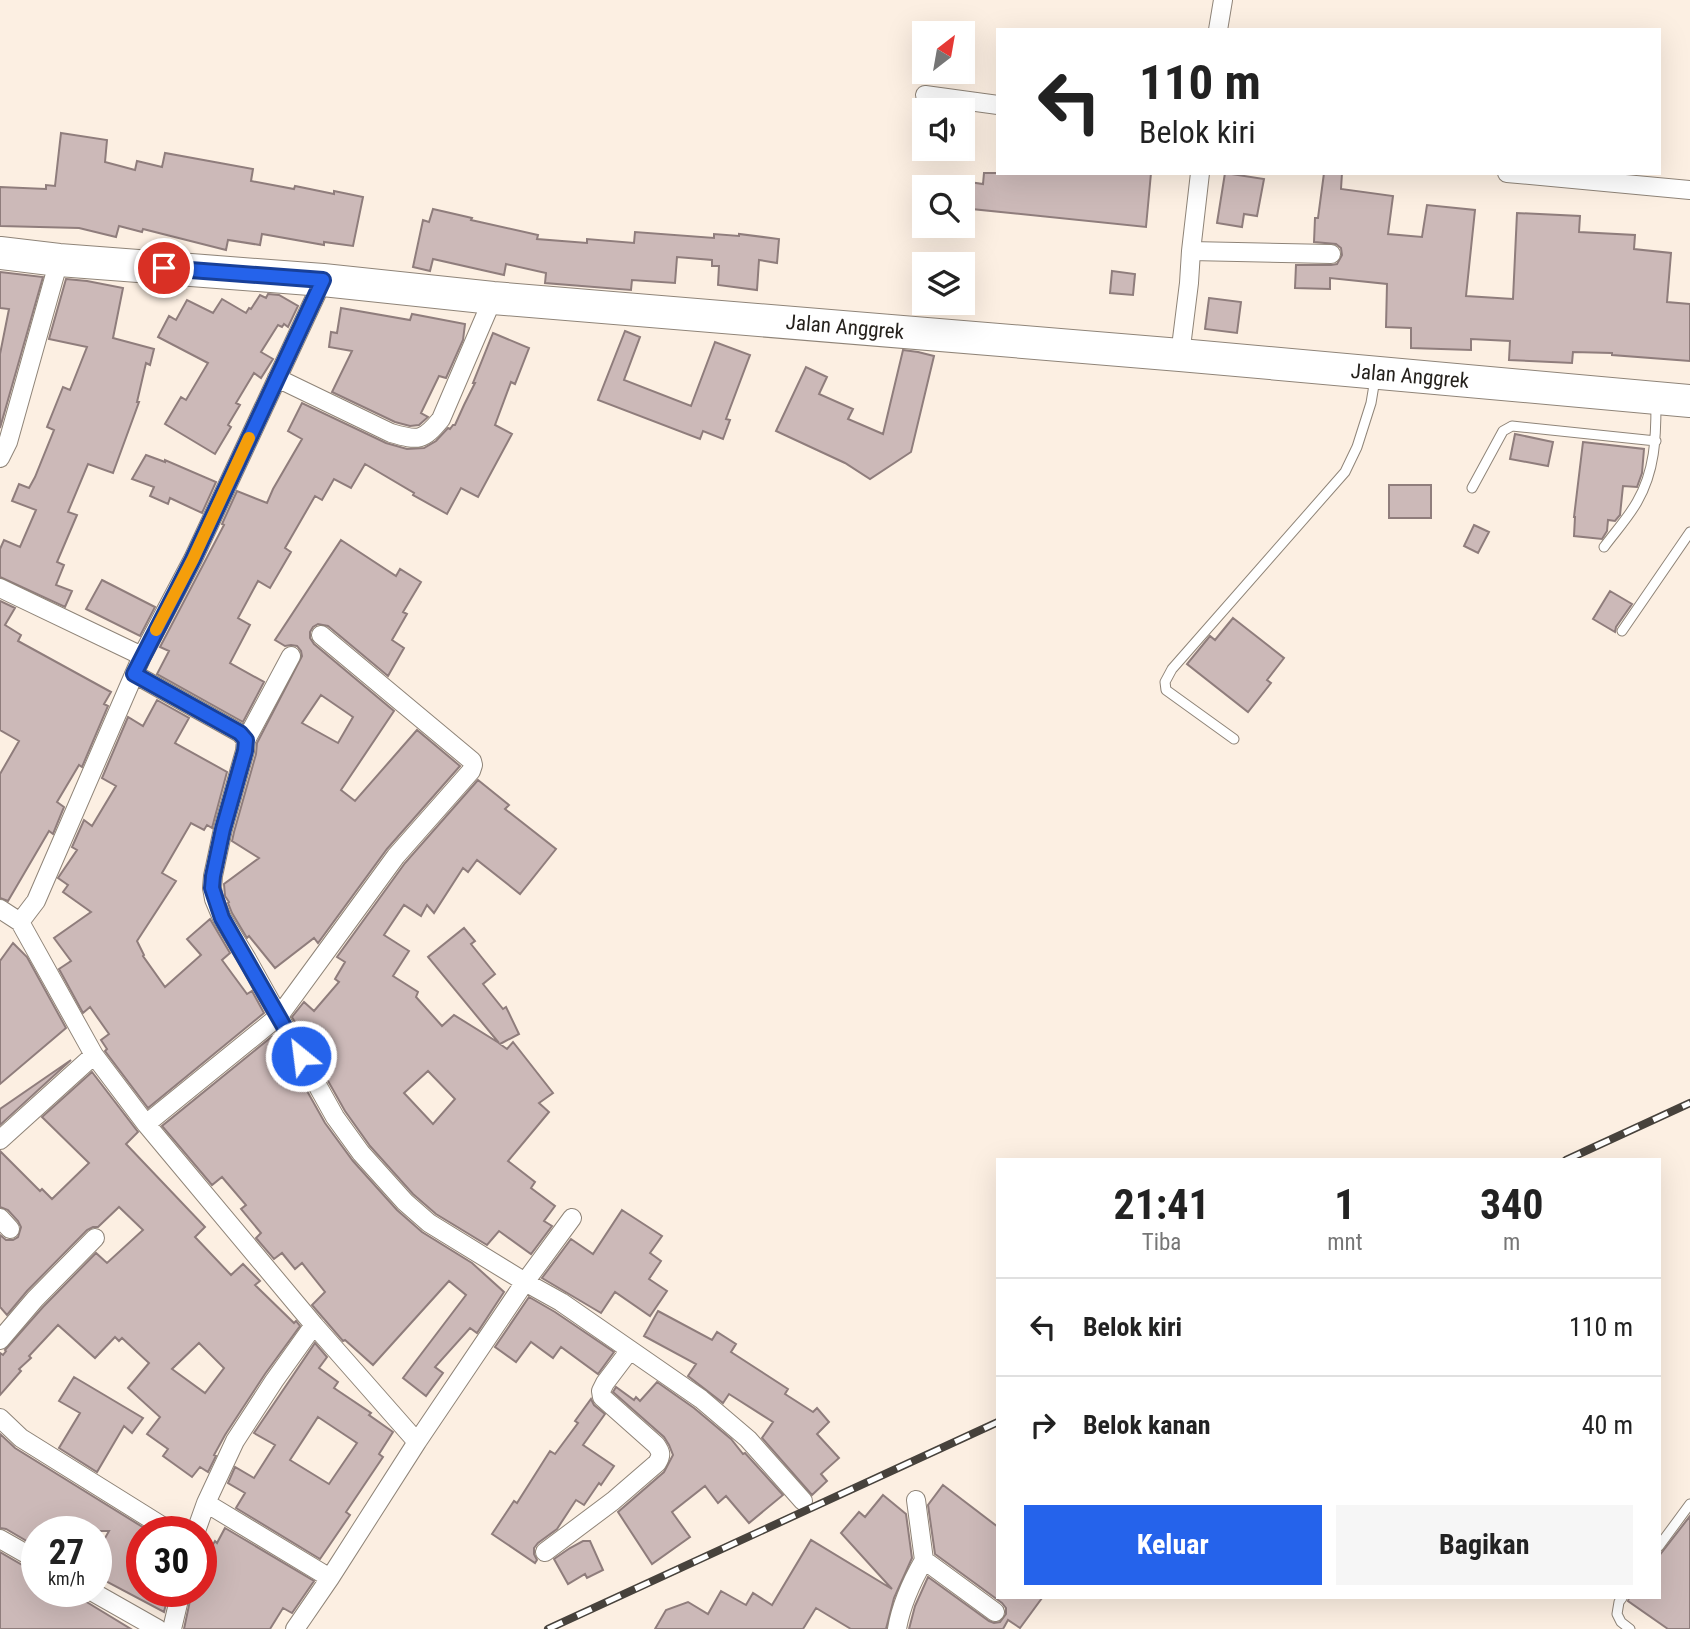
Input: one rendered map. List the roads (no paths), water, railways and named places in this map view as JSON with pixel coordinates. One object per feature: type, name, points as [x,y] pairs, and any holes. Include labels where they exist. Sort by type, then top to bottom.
[{"type":"highway","name":"Jalan Anggrek","points":[[0,253],[323,280],[493,298],[1181,355],[1373,387],[1690,401]]},
{"type":"street","points":[[1219,28],[1223,0]]},
{"type":"street","points":[[925,95],[996,105]]},
{"type":"street","points":[[1181,355],[1200,175]]},
{"type":"street","points":[[1529,175],[1690,190]]},
{"type":"street","points":[[1191,251],[1331,254]]},
{"type":"street","points":[[0,458],[8,442],[59,260]]},
{"type":"street","points":[[20,922],[36,901],[142,656],[193,559],[323,280]]},
{"type":"street","points":[[277,378],[391,433],[419,438],[429,433],[441,419],[493,298]]},
{"type":"street","points":[[0,588],[142,656]]},
{"type":"street","points":[[146,1124],[279,1016],[396,856],[471,771],[472,761],[321,635]]},
{"type":"street","points":[[290,656],[246,740],[218,852],[212,888],[222,918],[335,1117],[384,1180],[429,1223],[561,1302],[701,1399],[748,1439],[803,1501]]},
{"type":"street","points":[[134,674],[240,733],[246,740]]},
{"type":"street","points":[[0,909],[20,922],[94,1055],[146,1124],[314,1325],[417,1441]]},
{"type":"street","points":[[0,1140],[94,1055]]},
{"type":"street","points":[[295,1629],[417,1441],[572,1218]]},
{"type":"street","points":[[0,1340],[35,1299],[95,1238]]},
{"type":"street","points":[[201,1516],[236,1441],[314,1325]]},
{"type":"street","points":[[545,1552],[613,1501],[660,1458],[661,1454],[656,1445],[602,1397],[601,1391],[605,1383],[630,1350]]},
{"type":"street","points":[[0,1418],[21,1438],[146,1516]]},
{"type":"street","points":[[897,1629],[914,1578],[924,1560],[916,1500]]},
{"type":"street","points":[[206,1503],[330,1578]]},
{"type":"street","points":[[0,1539],[21,1551]]},
{"type":"street","points":[[924,1560],[995,1612]]},
{"type":"street","points":[[112,1603],[158,1629]]},
{"type":"street","points":[[173,1629],[178,1607]]},
{"type":"lane","points":[[1234,739],[1166,690],[1166,682],[1172,669],[1345,472],[1357,447],[1373,387]]},
{"type":"lane","points":[[1604,547],[1637,502],[1649,475],[1656,441],[1656,398]]},
{"type":"lane","points":[[1472,488],[1503,431],[1512,426],[1656,441]]},
{"type":"lane","points":[[1622,631],[1690,532]]},
{"type":"lane","points":[[1661,1543],[1690,1504]]},
{"type":"lane","points":[[1621,1599],[1616,1614],[1630,1629]]},
{"type":"railway","points":[[1570,1158],[1690,1103]]},
{"type":"railway","points":[[548,1629],[996,1423]]}]
